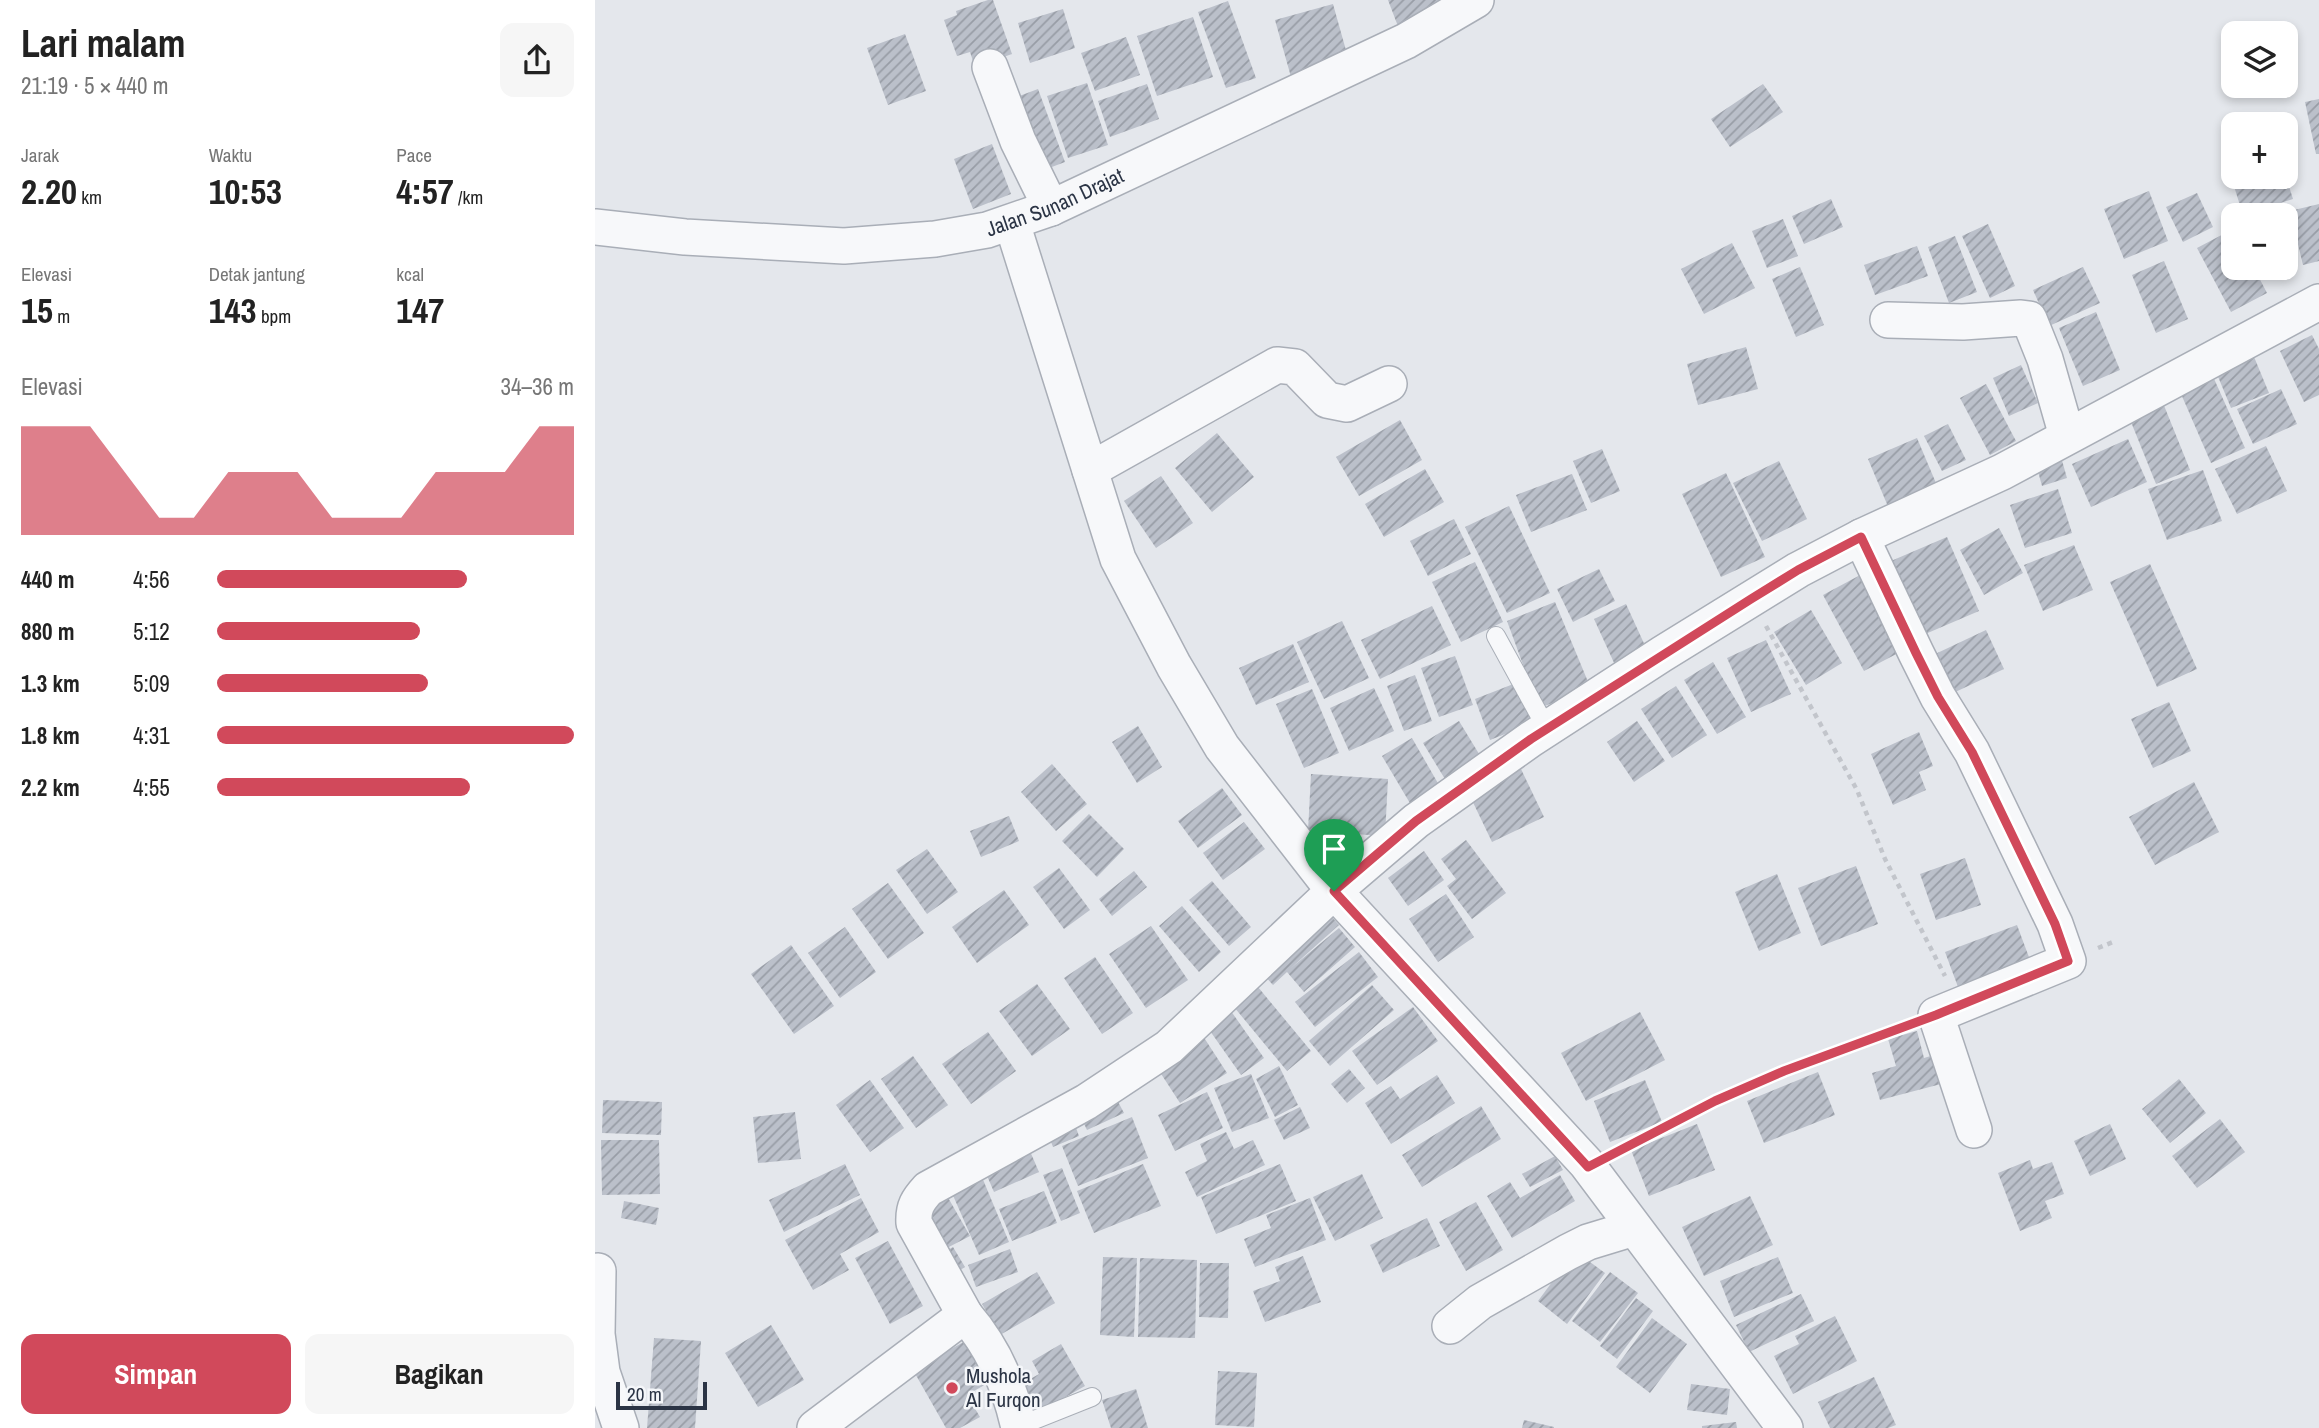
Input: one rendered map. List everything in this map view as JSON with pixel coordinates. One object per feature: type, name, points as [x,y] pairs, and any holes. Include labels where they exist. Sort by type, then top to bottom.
[{"type":"street","name":"Jalan Sunan Drajat","points":[[595,227],[685,237],[844,246],[935,239],[1012,223],[1051,208],[1406,41],[1476,0]]},
{"type":"street","points":[[990,67],[1019,141],[1051,208]]},
{"type":"street","points":[[1012,223],[1118,559],[1174,666],[1222,747],[1334,891],[1588,1167],[1785,1428]]},
{"type":"street","points":[[1019,1427],[1003,1373],[977,1328],[965,1315],[914,1223],[913,1213],[917,1200],[929,1189],[1086,1101],[1168,1047],[1334,891],[1416,821],[1547,729],[1798,570],[1861,537],[2001,472],[2319,302]]},
{"type":"street","points":[[1888,320],[1963,322],[2021,317],[2029,319],[2045,359],[2067,436]]},
{"type":"street","points":[[1090,470],[1277,365],[1295,367],[1327,400],[1347,404],[1389,384]]},
{"type":"street","points":[[1861,537],[1927,675],[1972,752],[2055,924],[2068,961],[1948,1010],[1974,1129]]},
{"type":"street","points":[[1450,1326],[1480,1302],[1567,1252],[1588,1241],[1634,1228]]},
{"type":"street","points":[[598,1271],[597,1334],[603,1372],[621,1428]]},
{"type":"street","points":[[815,1428],[965,1315]]},
{"type":"lane","points":[[1496,636],[1547,729]]},
{"type":"lane","points":[[1019,1427],[1091,1397]]},
{"type":"path","points":[[1588,1167],[1738,1091],[1948,1010],[1857,790],[1751,599]]},
{"type":"building","points":[[993,0],[1012,54],[975,67],[970,52],[957,56],[944,20],[957,15],[956,11]]},
{"type":"building","points":[[1388,0],[1458,0],[1399,29]]},
{"type":"building","points":[[1228,1],[1256,78],[1226,88],[1198,12]]},
{"type":"building","points":[[1333,4],[1349,61],[1291,77],[1275,20]]},
{"type":"building","points":[[1063,9],[1075,48],[1030,63],[1018,23]]},
{"type":"building","points":[[1193,17],[1213,77],[1157,96],[1137,36]]},
{"type":"building","points":[[905,34],[926,91],[888,105],[867,48]]},
{"type":"building","points":[[1126,37],[1140,75],[1095,91],[1081,53]]},
{"type":"building","points":[[1087,83],[1108,145],[1068,158],[1047,96]]},
{"type":"building","points":[[1147,84],[1159,119],[1110,137],[1098,101]]},
{"type":"building","points":[[1763,84],[1783,112],[1730,147],[1711,119]]},
{"type":"building","points":[[1038,89],[1065,162],[1036,173],[1009,100]]},
{"type":"building","points":[[2319,99],[2319,154],[2316,154],[2305,102]]},
{"type":"building","points":[[992,144],[1011,194],[973,209],[954,159]]},
{"type":"building","points":[[2235,189],[2290,189],[2293,199],[2280,203],[2239,203]]},
{"type":"building","points":[[2149,191],[2168,241],[2124,259],[2104,209]]},
{"type":"building","points":[[2197,193],[2213,227],[2183,242],[2166,207]]},
{"type":"building","points":[[1831,199],[1843,227],[1804,244],[1792,216]]},
{"type":"building","points":[[2319,204],[2319,261],[2303,265],[2298,244],[2298,209]]},
{"type":"building","points":[[1783,219],[1798,256],[1767,268],[1752,231]]},
{"type":"building","points":[[1988,224],[2015,286],[1990,298],[1962,236]]},
{"type":"building","points":[[2221,235],[2221,280],[2260,280],[2267,293],[2231,312],[2197,248]]},
{"type":"building","points":[[1955,236],[1977,292],[1949,303],[1928,247]]},
{"type":"building","points":[[1732,243],[1755,288],[1704,314],[1681,269]]},
{"type":"building","points":[[1917,246],[1928,276],[1875,295],[1864,265]]},
{"type":"building","points":[[2164,261],[2188,319],[2156,333],[2132,275]]},
{"type":"building","points":[[1800,267],[1824,325],[1796,337],[1772,279]]},
{"type":"building","points":[[2083,267],[2100,303],[2049,326],[2033,290]]},
{"type":"building","points":[[2096,312],[2120,370],[2083,386],[2059,328]]},
{"type":"building","points":[[2312,335],[2319,349],[2319,395],[2304,402],[2280,351]]},
{"type":"building","points":[[1746,347],[1758,389],[1698,405],[1687,364]]},
{"type":"building","points":[[2252,352],[2269,393],[2231,408],[2214,367]]},
{"type":"building","points":[[2021,365],[2038,403],[2009,416],[1993,378]]},
{"type":"building","points":[[2211,372],[2245,448],[2211,463],[2178,387]]},
{"type":"building","points":[[1986,384],[2016,441],[1990,455],[1960,398]]},
{"type":"building","points":[[2281,389],[2297,424],[2253,444],[2237,409]]},
{"type":"building","points":[[2163,403],[2190,470],[2156,484],[2129,417]]},
{"type":"building","points":[[1400,420],[1422,460],[1359,496],[1336,457]]},
{"type":"building","points":[[1948,424],[1966,460],[1942,471],[1924,436]]},
{"type":"building","points":[[1217,433],[1254,477],[1212,512],[1175,468]]},
{"type":"building","points":[[1917,438],[1941,495],[1892,516],[1868,459]]},
{"type":"building","points":[[2128,439],[2147,482],[2091,507],[2072,464]]},
{"type":"building","points":[[2266,446],[2287,491],[2237,514],[2215,469]]},
{"type":"building","points":[[1602,449],[1620,491],[1591,503],[1573,461]]},
{"type":"building","points":[[2059,450],[2067,478],[2042,486],[2034,457]]},
{"type":"building","points":[[1779,461],[1807,519],[1762,541],[1733,483]]},
{"type":"building","points":[[1425,469],[1444,502],[1384,537],[1365,504]]},
{"type":"building","points":[[2203,470],[2222,521],[2167,540],[2148,489]]},
{"type":"building","points":[[1726,473],[1765,557],[1721,577],[1682,494]]},
{"type":"building","points":[[1572,474],[1587,510],[1531,532],[1516,495]]},
{"type":"building","points":[[1161,476],[1193,523],[1156,548],[1124,501]]},
{"type":"building","points":[[2058,489],[2072,533],[2025,548],[2010,505]]},
{"type":"building","points":[[1509,506],[1550,593],[1507,613],[1465,527]]},
{"type":"building","points":[[1454,519],[1471,554],[1428,576],[1410,541]]},
{"type":"building","points":[[1999,528],[2023,573],[1984,595],[1960,550]]},
{"type":"building","points":[[1947,537],[1979,611],[1923,635],[1891,561]]},
{"type":"building","points":[[2074,545],[2093,590],[2043,611],[2024,565]]},
{"type":"building","points":[[1475,562],[1503,622],[1461,642],[1432,582]]},
{"type":"building","points":[[2150,564],[2197,669],[2157,687],[2110,582]]},
{"type":"building","points":[[1599,569],[1615,601],[1573,622],[1557,589]]},
{"type":"building","points":[[1864,573],[1904,650],[1864,671],[1823,595]]},
{"type":"building","points":[[1555,602],[1591,689],[1539,708],[1507,621]]},
{"type":"building","points":[[1626,604],[1647,650],[1615,665],[1594,619]]},
{"type":"building","points":[[1432,606],[1451,645],[1380,679],[1361,640]]},
{"type":"building","points":[[1811,610],[1842,663],[1806,685],[1774,632]]},
{"type":"building","points":[[1342,621],[1369,678],[1324,699],[1297,642]]},
{"type":"building","points":[[1986,630],[2004,669],[1949,695],[1931,656]]},
{"type":"building","points":[[1766,640],[1791,694],[1751,712],[1727,658]]},
{"type":"building","points":[[1293,644],[1309,682],[1256,705],[1239,668]]},
{"type":"building","points":[[1455,656],[1473,705],[1439,717],[1421,668]]},
{"type":"building","points":[[1713,662],[1746,717],[1717,734],[1684,680]]},
{"type":"building","points":[[1415,675],[1432,721],[1404,731],[1387,686]]},
{"type":"building","points":[[1516,683],[1533,723],[1490,740],[1475,699]]},
{"type":"building","points":[[1676,686],[1707,735],[1672,758],[1641,709]]},
{"type":"building","points":[[1374,688],[1394,731],[1349,751],[1330,708]]},
{"type":"building","points":[[1312,689],[1339,753],[1304,768],[1276,704]]},
{"type":"building","points":[[2169,702],[2191,751],[2153,768],[2131,719]]},
{"type":"building","points":[[1459,721],[1487,767],[1451,789],[1423,743]]},
{"type":"building","points":[[1637,721],[1665,761],[1634,782],[1607,742]]},
{"type":"building","points":[[1138,726],[1162,767],[1137,783],[1112,742]]},
{"type":"building","points":[[1919,732],[1933,766],[1919,772],[1926,790],[1893,805],[1871,754]]},
{"type":"building","points":[[1412,738],[1443,792],[1414,810],[1382,756]]},
{"type":"building","points":[[1052,764],[1087,804],[1056,831],[1021,792]]},
{"type":"building","points":[[1521,769],[1544,817],[1492,842],[1469,794]]},
{"type":"building","points":[[1311,774],[1388,779],[1385,836],[1308,831]]},
{"type":"building","points":[[2194,782],[2219,832],[2155,865],[2129,817]]},
{"type":"building","points":[[1222,788],[1242,815],[1198,848],[1178,821]]},
{"type":"building","points":[[1089,814],[1124,849],[1097,877],[1062,841]]},
{"type":"building","points":[[1009,816],[1019,841],[981,857],[970,831]]},
{"type":"building","points":[[1244,822],[1265,849],[1223,880],[1203,853]]},
{"type":"building","points":[[1466,840],[1506,893],[1472,919],[1447,886],[1456,879],[1441,859]]},
{"type":"building","points":[[927,849],[958,892],[927,914],[896,870]]},
{"type":"building","points":[[1424,851],[1444,880],[1408,906],[1388,878]]},
{"type":"building","points":[[1965,858],[1981,905],[1936,920],[1920,874]]},
{"type":"building","points":[[1856,866],[1878,924],[1821,946],[1798,888]]},
{"type":"building","points":[[1059,868],[1090,910],[1064,929],[1033,887]]},
{"type":"building","points":[[1134,871],[1147,887],[1112,916],[1099,899]]},
{"type":"building","points":[[1777,874],[1801,933],[1759,951],[1735,892]]},
{"type":"building","points":[[1212,881],[1251,927],[1229,946],[1189,900]]},
{"type":"building","points":[[888,883],[924,933],[888,959],[852,909]]},
{"type":"building","points":[[1004,890],[1029,925],[977,963],[952,927]]},
{"type":"building","points":[[1446,894],[1474,937],[1438,962],[1409,919]]},
{"type":"building","points":[[1182,906],[1221,952],[1199,972],[1159,926]]},
{"type":"building","points":[[1323,907],[1339,925],[1291,968],[1339,928],[1355,947],[1304,992],[1287,972],[1273,985],[1256,966]]},
{"type":"building","points":[[2017,925],[2033,968],[1961,995],[1945,952]]},
{"type":"building","points":[[1151,926],[1188,980],[1146,1008],[1109,954]]},
{"type":"building","points":[[845,927],[876,972],[840,998],[808,953]]},
{"type":"building","points":[[791,945],[834,1006],[794,1034],[751,974]]},
{"type":"building","points":[[1359,952],[1378,977],[1315,1027],[1295,1002]]},
{"type":"building","points":[[1095,957],[1133,1013],[1102,1034],[1064,978]]},
{"type":"building","points":[[1037,984],[1070,1029],[1032,1056],[999,1011]]},
{"type":"building","points":[[1372,985],[1394,1010],[1330,1066],[1309,1041]]},
{"type":"building","points":[[1258,987],[1311,1051],[1287,1071],[1234,1007]]},
{"type":"building","points":[[1226,1004],[1264,1058],[1241,1075],[1203,1021]]},
{"type":"building","points":[[1413,1007],[1438,1041],[1377,1085],[1352,1051]]},
{"type":"building","points":[[1640,1012],[1665,1060],[1586,1101],[1561,1053]]},
{"type":"building","points":[[1917,1031],[1924,1058],[1934,1055],[1941,1084],[1880,1100],[1872,1073],[1896,1066],[1888,1039]]},
{"type":"building","points":[[988,1032],[1016,1071],[971,1104],[942,1064]]},
{"type":"building","points":[[1201,1033],[1227,1073],[1180,1103],[1154,1063]]},
{"type":"building","points":[[913,1056],[948,1105],[916,1128],[881,1079]]},
{"type":"building","points":[[1279,1066],[1298,1105],[1275,1117],[1256,1079]]},
{"type":"building","points":[[1349,1069],[1365,1088],[1347,1103],[1331,1084]]},
{"type":"building","points":[[1818,1072],[1835,1115],[1764,1143],[1747,1101]]},
{"type":"building","points":[[1251,1074],[1269,1118],[1232,1132],[1214,1088]]},
{"type":"building","points":[[1437,1075],[1455,1103],[1391,1144],[1365,1103],[1391,1086],[1400,1099]]},
{"type":"building","points":[[2179,1079],[2206,1113],[2170,1143],[2142,1109]]},
{"type":"building","points":[[870,1080],[904,1128],[870,1152],[836,1105]]},
{"type":"building","points":[[1645,1080],[1662,1122],[1610,1142],[1594,1101]]},
{"type":"building","points":[[1207,1092],[1223,1128],[1175,1151],[1158,1115]]},
{"type":"building","points":[[1115,1096],[1124,1113],[1087,1130],[1079,1113]]},
{"type":"building","points":[[603,1100],[662,1102],[661,1135],[602,1133]]},
{"type":"building","points":[[1481,1106],[1501,1139],[1422,1187],[1402,1155]]},
{"type":"building","points":[[1300,1107],[1310,1128],[1284,1140],[1274,1120]]},
{"type":"building","points":[[795,1112],[801,1159],[758,1163],[753,1117]]},
{"type":"building","points":[[1072,1117],[1079,1136],[1053,1147],[1046,1129]]},
{"type":"building","points":[[1132,1117],[1148,1158],[1078,1186],[1062,1146]]},
{"type":"building","points":[[2220,1119],[2245,1152],[2197,1188],[2172,1156]]},
{"type":"building","points":[[1697,1124],[1715,1170],[1649,1196],[1631,1150]]},
{"type":"building","points":[[2110,1124],[2126,1159],[2090,1176],[2074,1141]]},
{"type":"building","points":[[1226,1132],[1234,1149],[1253,1140],[1265,1165],[1197,1197],[1185,1172],[1207,1161],[1200,1144]]},
{"type":"building","points":[[601,1140],[659,1140],[660,1194],[602,1195]]},
{"type":"building","points":[[1026,1142],[1039,1172],[994,1192],[981,1162]]},
{"type":"building","points":[[1555,1156],[1563,1170],[1530,1187],[1522,1174]]},
{"type":"building","points":[[2030,1160],[2033,1169],[2052,1162],[2064,1194],[2045,1201],[2052,1218],[2020,1231],[1998,1173]]},
{"type":"building","points":[[845,1164],[860,1195],[784,1232],[769,1200]]},
{"type":"building","points":[[1143,1164],[1161,1206],[1094,1233],[1077,1191]]},
{"type":"building","points":[[1280,1164],[1296,1201],[1216,1234],[1201,1197]]},
{"type":"building","points":[[1062,1168],[1080,1213],[1061,1221],[1043,1175]]},
{"type":"building","points":[[979,1170],[1009,1242],[979,1255],[948,1184]]},
{"type":"building","points":[[1362,1174],[1383,1218],[1335,1241],[1313,1197]]},
{"type":"building","points":[[1560,1175],[1575,1201],[1512,1238],[1487,1196],[1510,1182],[1520,1198]]},
{"type":"building","points":[[1044,1191],[1057,1223],[1012,1241],[999,1209]]},
{"type":"building","points":[[946,1194],[970,1236],[945,1249],[922,1208]]},
{"type":"building","points":[[1750,1196],[1773,1245],[1704,1276],[1682,1227]]},
{"type":"building","points":[[861,1198],[879,1232],[840,1254],[849,1270],[813,1290],[785,1240]]},
{"type":"building","points":[[1310,1198],[1326,1240],[1255,1267],[1244,1239],[1271,1228],[1266,1215]]},
{"type":"building","points":[[624,1201],[659,1208],[656,1225],[621,1218]]},
{"type":"building","points":[[1476,1202],[1503,1250],[1466,1271],[1439,1222]]},
{"type":"building","points":[[1427,1218],[1440,1246],[1383,1273],[1370,1245]]},
{"type":"building","points":[[888,1241],[923,1306],[890,1324],[855,1258]]},
{"type":"building","points":[[953,1247],[965,1267],[950,1276],[938,1256]]},
{"type":"building","points":[[1010,1249],[1018,1272],[976,1287],[968,1265]]},
{"type":"building","points":[[1575,1251],[1605,1273],[1567,1324],[1538,1301]]},
{"type":"building","points":[[1303,1256],[1321,1302],[1265,1322],[1253,1291],[1280,1281],[1275,1267]]},
{"type":"building","points":[[1103,1257],[1137,1258],[1134,1337],[1100,1335]]},
{"type":"building","points":[[1778,1257],[1793,1293],[1734,1317],[1720,1281]]},
{"type":"building","points":[[1140,1258],[1197,1260],[1195,1338],[1138,1337]]},
{"type":"building","points":[[1200,1263],[1229,1263],[1228,1318],[1199,1317]]},
{"type":"building","points":[[1037,1272],[1055,1303],[1000,1335],[982,1304]]},
{"type":"building","points":[[1610,1272],[1638,1293],[1600,1342],[1572,1321]]},
{"type":"building","points":[[1801,1294],[1814,1321],[1749,1352],[1736,1325]]},
{"type":"building","points":[[1636,1298],[1653,1311],[1617,1359],[1600,1346]]},
{"type":"building","points":[[1835,1316],[1857,1361],[1793,1394],[1774,1356],[1799,1344],[1795,1336]]},
{"type":"building","points":[[1652,1318],[1687,1344],[1650,1393],[1616,1367]]},
{"type":"building","points":[[771,1325],[804,1380],[758,1407],[725,1353]]},
{"type":"building","points":[[654,1338],[701,1341],[695,1428],[647,1428]]},
{"type":"building","name":"Mushola Al Furqon","points":[[969,1339],[993,1380],[967,1395],[980,1417],[960,1428],[946,1428],[913,1370]]},
{"type":"building","points":[[1061,1344],[1085,1386],[1034,1415],[1018,1386],[1039,1374],[1032,1361]]},
{"type":"building","points":[[1218,1371],[1257,1373],[1254,1427],[1215,1425]]},
{"type":"building","points":[[1874,1377],[1896,1425],[1888,1428],[1830,1428],[1818,1402]]},
{"type":"building","points":[[1691,1384],[1730,1389],[1727,1415],[1687,1410]]},
{"type":"building","points":[[1136,1389],[1148,1428],[1111,1428],[1102,1400]]},
{"type":"building","points":[[1524,1420],[1554,1427],[1554,1428],[1522,1428]]},
{"type":"building","points":[[1736,1422],[1737,1428],[1702,1428],[1702,1426]]},
{"type":"place","name":"Mushola Al Furqon","points":[[952,1388]]},
{"type":"route","points":[[1861,537],[1938,697],[1972,752],[2055,924],[2068,961],[1936,1015],[1784,1071],[1715,1101],[1588,1167],[1334,891],[1416,821],[1531,739],[1798,570],[1861,537]]}]
